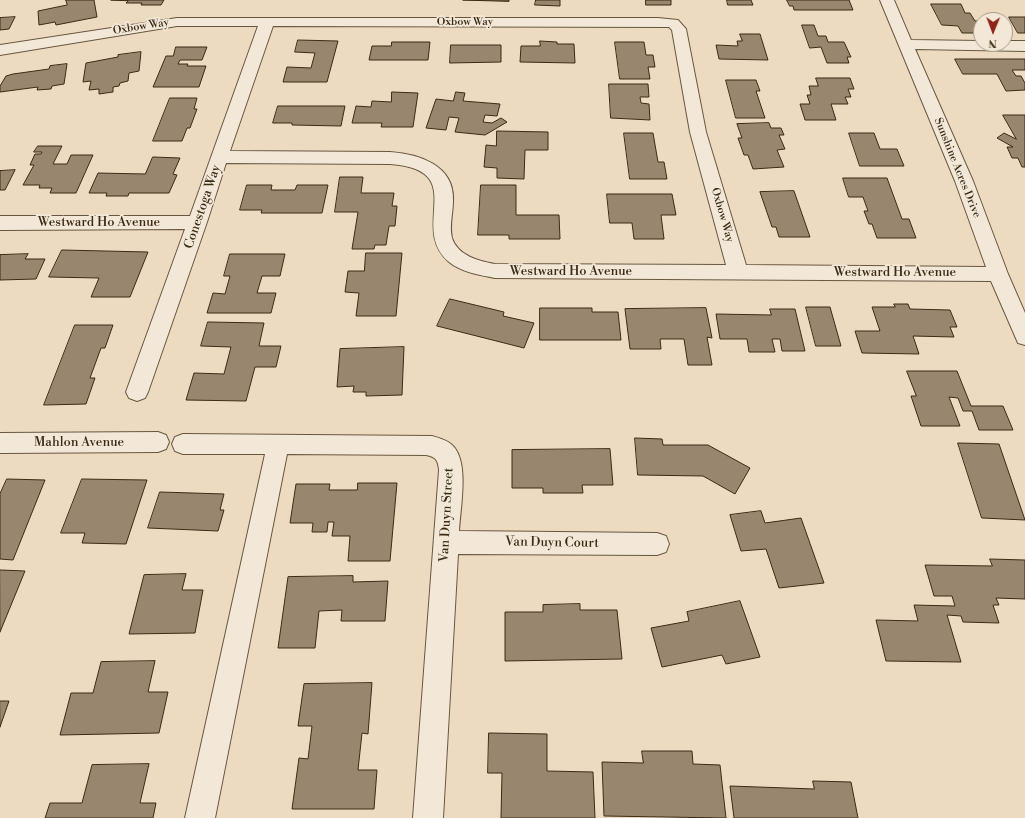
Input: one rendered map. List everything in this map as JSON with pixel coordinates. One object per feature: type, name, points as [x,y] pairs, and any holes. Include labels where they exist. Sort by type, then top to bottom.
[{"type":"street","name":"Sunshine Acres Drive","points":[[887,0],[964,181],[998,274],[1025,337]]},
{"type":"street","name":"Oxbow Way","points":[[0,50],[166,22],[673,23],[679,29],[698,132],[738,272]]},
{"type":"street","name":"Conestoga Way","points":[[137,392],[267,22]]},
{"type":"street","points":[[906,44],[1025,46]]},
{"type":"street","name":"Westward Ho Avenue","points":[[220,157],[390,158],[414,161],[432,171],[443,185],[445,192],[442,232],[446,247],[459,260],[483,269],[508,272],[998,274]]},
{"type":"street","name":"Westward Ho Avenue","points":[[0,223],[198,222]]},
{"type":"street","name":"Mahlon Avenue","points":[[0,443],[158,442]]},
{"type":"street","name":"Van Duyn Street","points":[[183,444],[426,445],[437,446],[445,451],[450,460],[451,470],[428,818]]},
{"type":"street","points":[[200,818],[278,445]]},
{"type":"street","name":"Van Duyn Court","points":[[446,542],[656,544]]},
{"type":"building","points":[[66,0],[94,0],[97,17],[56,25],[55,22],[39,25],[38,11],[67,5]]},
{"type":"building","points":[[111,0],[164,0],[161,5],[141,5],[142,3],[126,3],[128,1]]},
{"type":"building","points":[[463,0],[509,0],[509,1]]},
{"type":"building","points":[[536,0],[560,0],[560,6],[535,5]]},
{"type":"building","points":[[646,0],[671,0],[671,5],[646,5]]},
{"type":"building","points":[[727,0],[751,0],[753,5],[728,5]]},
{"type":"building","points":[[787,0],[849,0],[853,10],[794,10],[793,6],[790,6]]},
{"type":"building","points":[[931,4],[961,4],[965,13],[970,13],[973,18],[973,33],[962,33],[958,26],[942,25]]},
{"type":"building","points":[[15,17],[9,29],[0,30],[0,18]]},
{"type":"building","points":[[1013,17],[1025,17],[1025,33],[1018,33],[1013,24]]},
{"type":"building","points":[[802,25],[814,25],[818,36],[826,36],[828,42],[844,42],[851,57],[847,57],[849,63],[827,63],[821,47],[810,48]]},
{"type":"building","points":[[740,34],[760,34],[768,60],[719,59],[716,45],[738,46],[737,41],[742,41]]},
{"type":"building","points":[[298,40],[338,41],[327,82],[283,82],[287,67],[311,68],[315,53],[295,52]]},
{"type":"building","points":[[540,41],[557,42],[557,44],[574,44],[575,63],[520,62],[521,46],[540,46]]},
{"type":"building","points":[[392,42],[430,42],[428,60],[369,60],[372,46],[391,46]]},
{"type":"building","points":[[615,42],[644,42],[646,55],[653,55],[655,67],[648,67],[650,79],[620,79]]},
{"type":"building","points":[[451,45],[501,45],[501,62],[450,63]]},
{"type":"building","points":[[176,47],[207,47],[202,60],[180,60],[178,64],[188,64],[187,66],[206,66],[199,87],[153,87],[166,56],[173,56]]},
{"type":"building","points":[[141,52],[139,71],[129,73],[128,81],[120,83],[119,86],[113,87],[113,92],[99,94],[99,89],[89,90],[91,81],[83,82],[86,63],[118,57],[118,55]]},
{"type":"building","points":[[955,59],[1025,59],[1025,70],[1012,70],[1016,76],[1021,76],[1025,83],[1025,90],[1006,91],[997,74],[963,74]]},
{"type":"building","points":[[67,64],[64,84],[52,86],[51,89],[37,90],[38,87],[0,92],[0,86],[6,76],[49,69],[50,66]]},
{"type":"building","points":[[816,78],[850,78],[854,89],[848,89],[851,97],[845,97],[848,104],[831,104],[836,120],[805,120],[800,104],[810,104],[807,95],[811,95],[809,86],[818,86]]},
{"type":"building","points":[[726,80],[756,80],[760,91],[756,91],[765,118],[736,118]]},
{"type":"building","points":[[609,84],[648,84],[649,97],[640,97],[641,103],[649,104],[650,120],[611,118]]},
{"type":"building","points":[[392,92],[418,93],[413,127],[381,127],[382,123],[352,123],[356,106],[371,107],[372,101],[391,102]]},
{"type":"building","points":[[456,92],[465,93],[463,101],[500,104],[497,116],[485,115],[483,122],[492,123],[501,118],[507,122],[485,135],[455,132],[459,118],[449,117],[446,130],[426,128],[436,99],[453,101]]},
{"type":"building","points":[[170,98],[197,98],[194,109],[197,109],[190,128],[187,128],[182,141],[153,141]]},
{"type":"building","points":[[278,106],[345,106],[341,126],[273,123]]},
{"type":"building","points":[[1003,115],[1025,115],[1025,167],[1022,167],[1018,158],[1012,158],[1007,147],[1013,147],[997,138],[1004,133],[1016,139]]},
{"type":"building","points":[[769,123],[771,128],[781,128],[784,135],[779,135],[785,149],[777,150],[784,167],[753,169],[748,155],[744,155],[738,138],[742,138],[737,124]]},
{"type":"building","points":[[497,131],[548,132],[548,150],[525,150],[524,179],[497,178],[497,168],[484,167],[486,145],[496,146]]},
{"type":"building","points":[[624,133],[653,133],[658,162],[664,162],[667,179],[630,179]]},
{"type":"building","points":[[849,133],[874,133],[880,149],[897,149],[904,166],[860,166]]},
{"type":"building","points":[[38,146],[62,146],[53,164],[67,164],[71,155],[93,155],[76,193],[50,193],[52,188],[39,188],[40,185],[23,185],[34,165],[30,165],[35,154],[41,154],[42,152],[34,152]]},
{"type":"building","points":[[153,157],[180,158],[173,174],[177,175],[169,193],[129,193],[128,196],[106,196],[107,193],[89,193],[98,173],[145,174]]},
{"type":"building","points":[[15,170],[5,190],[0,190],[0,171]]},
{"type":"building","points":[[340,177],[363,177],[361,193],[394,193],[392,206],[397,206],[395,226],[389,226],[386,245],[375,245],[374,249],[352,249],[358,212],[335,212]]},
{"type":"building","points":[[843,178],[887,178],[902,219],[909,219],[916,238],[877,238],[872,224],[869,224],[864,211],[868,211],[863,197],[849,197]]},
{"type":"building","points":[[247,185],[272,185],[271,190],[295,190],[297,185],[328,185],[322,213],[261,213],[262,210],[240,210]]},
{"type":"building","points":[[481,185],[516,185],[516,215],[559,215],[560,239],[509,239],[509,235],[478,235]]},
{"type":"building","points":[[794,191],[810,237],[779,237],[776,227],[772,227],[760,192]]},
{"type":"building","points":[[607,194],[672,194],[676,215],[661,215],[664,239],[634,239],[632,223],[610,223]]},
{"type":"building","points":[[62,250],[148,252],[130,297],[91,297],[99,278],[49,277]]},
{"type":"building","points":[[366,253],[402,253],[396,316],[356,316],[359,293],[345,292],[348,271],[364,271]]},
{"type":"building","points":[[28,254],[25,259],[45,259],[36,279],[0,280],[0,255]]},
{"type":"building","points":[[230,254],[285,254],[280,276],[262,276],[257,293],[276,293],[271,313],[207,313],[213,293],[225,294],[230,276],[224,276]]},
{"type":"building","points":[[450,299],[504,312],[503,316],[534,323],[524,348],[437,326]]},
{"type":"building","points":[[894,304],[908,304],[910,309],[950,310],[957,327],[950,327],[954,337],[913,336],[919,354],[862,353],[855,331],[880,331],[872,307],[895,307]]},
{"type":"building","points":[[806,307],[830,307],[841,346],[816,346]]},
{"type":"building","points":[[540,308],[592,308],[592,312],[618,312],[621,340],[540,340]]},
{"type":"building","points":[[706,308],[712,338],[707,337],[712,365],[688,365],[684,339],[660,339],[661,349],[630,349],[625,309]]},
{"type":"building","points":[[770,309],[795,309],[805,351],[782,351],[780,339],[772,339],[775,352],[749,352],[747,339],[720,339],[716,314],[771,315]]},
{"type":"building","points":[[208,322],[264,323],[259,346],[281,346],[276,367],[255,367],[246,401],[186,400],[194,373],[224,374],[231,347],[201,346]]},
{"type":"building","points":[[75,325],[113,325],[105,348],[101,348],[90,378],[95,378],[86,404],[44,405]]},
{"type":"building","points":[[404,347],[402,395],[366,396],[366,392],[353,392],[354,386],[337,387],[340,349]]},
{"type":"building","points":[[907,371],[957,371],[971,406],[1003,406],[1013,430],[979,430],[972,411],[963,411],[958,398],[949,397],[960,426],[921,426],[911,396],[916,396]]},
{"type":"building","points":[[635,438],[662,439],[663,445],[708,445],[750,468],[735,494],[703,476],[638,475]]},
{"type":"building","points":[[958,443],[999,444],[1025,520],[982,518]]},
{"type":"building","points":[[610,449],[613,485],[582,485],[583,493],[543,493],[543,488],[512,488],[512,450]]},
{"type":"building","points":[[7,479],[45,480],[13,560],[0,559],[0,494]]},
{"type":"building","points":[[82,479],[147,480],[126,544],[82,543],[85,533],[61,533]]},
{"type":"building","points":[[358,483],[397,483],[390,561],[348,561],[350,536],[332,536],[334,522],[328,522],[327,532],[312,532],[313,523],[290,523],[296,484],[330,484],[329,490],[357,490]]},
{"type":"building","points":[[160,492],[224,494],[220,510],[224,510],[218,531],[148,528]]},
{"type":"building","points":[[761,511],[765,523],[801,518],[824,583],[779,588],[766,549],[741,551],[730,515]]},
{"type":"building","points":[[990,559],[1025,560],[1025,599],[996,598],[999,605],[993,605],[999,623],[963,622],[961,616],[947,615],[961,662],[886,661],[876,620],[918,621],[914,605],[955,606],[952,596],[934,596],[925,565],[992,566]]},
{"type":"building","points":[[0,570],[25,571],[0,632]]},
{"type":"building","points":[[186,574],[182,590],[203,590],[195,633],[129,634],[144,575]]},
{"type":"building","points":[[353,576],[353,582],[388,581],[385,621],[341,621],[342,610],[319,611],[315,648],[278,648],[288,577]]},
{"type":"building","points":[[740,601],[760,657],[726,664],[722,655],[662,667],[651,628],[689,621],[687,612]]},
{"type":"building","points":[[580,604],[580,610],[617,610],[622,659],[505,661],[505,612],[543,612],[543,605]]},
{"type":"building","points":[[155,661],[148,692],[168,692],[159,733],[60,735],[71,693],[93,693],[101,662]]},
{"type":"building","points":[[372,683],[368,734],[362,733],[358,770],[377,770],[374,809],[292,809],[299,758],[308,759],[312,726],[298,726],[304,684]]},
{"type":"building","points":[[0,701],[9,701],[0,727]]},
{"type":"building","points":[[489,733],[547,734],[547,771],[593,772],[595,818],[501,818],[502,773],[488,773]]},
{"type":"building","points":[[642,751],[692,751],[693,764],[720,765],[726,818],[604,816],[602,762],[643,763]]},
{"type":"building","points":[[149,764],[140,803],[156,803],[153,818],[45,818],[50,803],[82,803],[92,765]]},
{"type":"building","points":[[813,781],[851,782],[858,818],[734,818],[730,786],[814,789]]}]
